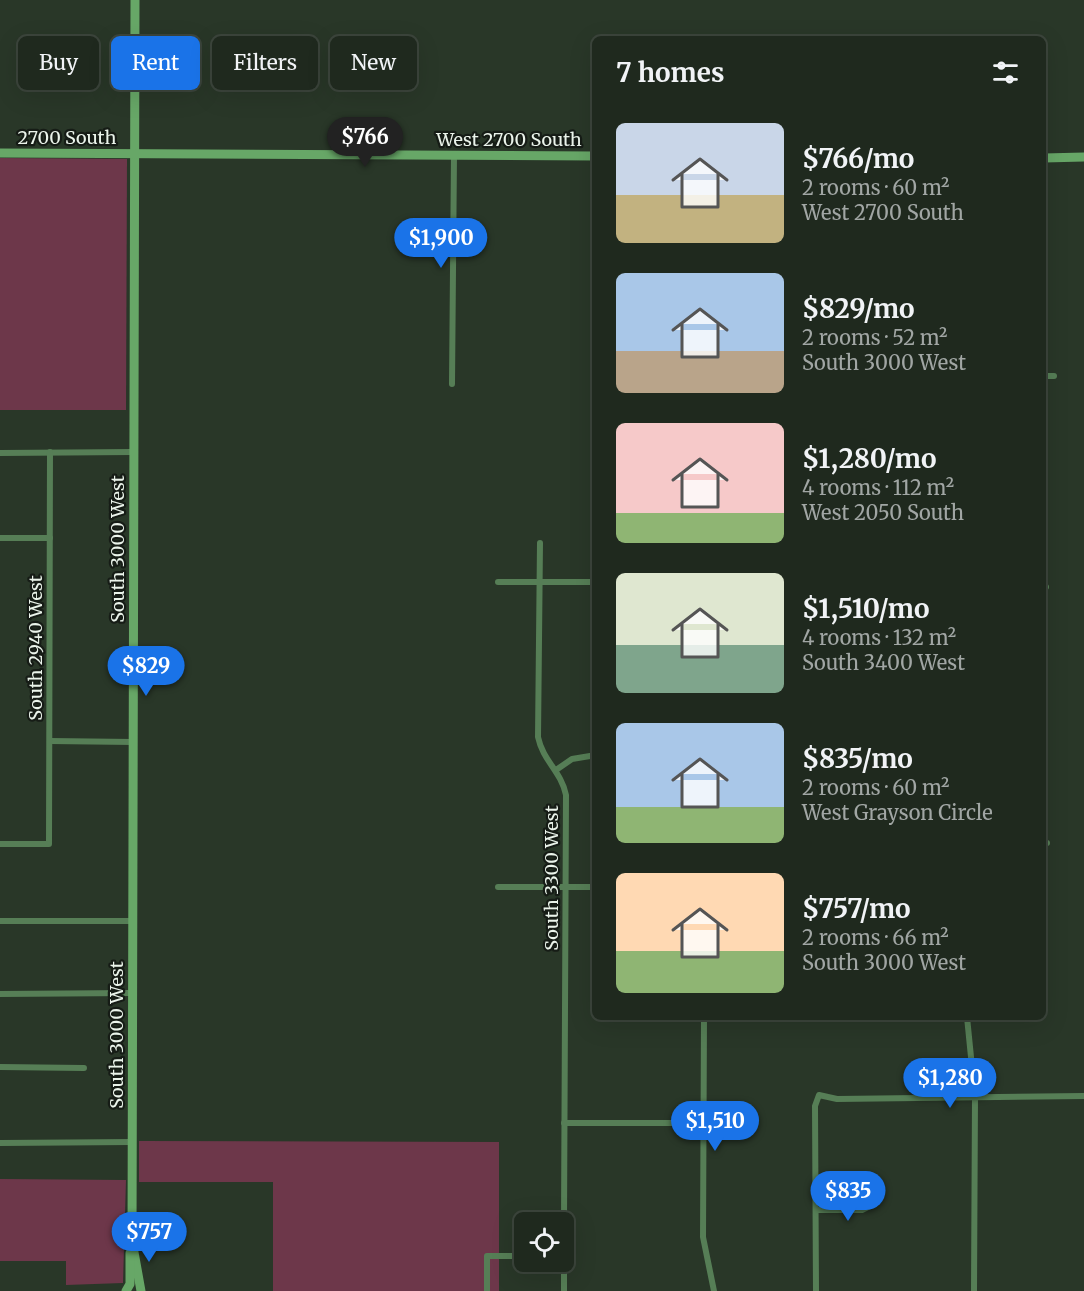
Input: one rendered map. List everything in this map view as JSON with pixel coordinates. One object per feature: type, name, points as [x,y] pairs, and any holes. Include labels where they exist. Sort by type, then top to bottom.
[{"type":"street","name":"South 3000 West","points":[[126,1291],[130,1284],[132,1241],[135,0]]},
{"type":"street","name":"2700 South","points":[[0,153],[134,153]]},
{"type":"street","name":"West 2700 South","points":[[134,153],[592,156]]},
{"type":"street","points":[[452,384],[454,155]]},
{"type":"street","points":[[1046,158],[1084,157]]},
{"type":"street","points":[[1046,376],[1054,376]]},
{"type":"street","points":[[0,453],[133,452]]},
{"type":"street","name":"South 2940 West","points":[[0,844],[50,844],[50,453]]},
{"type":"street","points":[[0,538],[50,538]]},
{"type":"street","name":"South 3300 West","points":[[540,543],[538,737],[541,750],[562,778],[566,795],[564,1212]]},
{"type":"street","points":[[498,582],[592,582]]},
{"type":"street","points":[[50,741],[133,742]]},
{"type":"street","points":[[556,770],[572,759],[592,755]]},
{"type":"street","points":[[498,887],[592,887]]},
{"type":"street","points":[[0,921],[133,921]]},
{"type":"street","points":[[0,994],[132,993]]},
{"type":"street","points":[[704,1020],[703,1237],[714,1291]]},
{"type":"street","points":[[967,1020],[975,1097],[974,1291]]},
{"type":"street","points":[[0,1067],[84,1068]]},
{"type":"street","points":[[816,1291],[815,1106],[819,1095],[837,1099],[1084,1096]]},
{"type":"street","points":[[564,1123],[704,1123]]},
{"type":"street","points":[[0,1143],[132,1142]]},
{"type":"street","points":[[816,1210],[862,1210],[874,1204]]},
{"type":"street","name":"South 3000 West","points":[[132,1241],[141,1291]]},
{"type":"street","points":[[487,1291],[487,1256],[514,1256]]},
{"type":"street","points":[[564,1272],[564,1291]]},
{"type":"shaded area","points":[[0,158],[127,159],[126,410],[0,410]]},
{"type":"shaded area","points":[[139,1141],[499,1142],[499,1291],[273,1291],[273,1182],[139,1182]]},
{"type":"shaded area","points":[[0,1179],[126,1180],[123,1283],[66,1285],[66,1261],[0,1261]]}]
